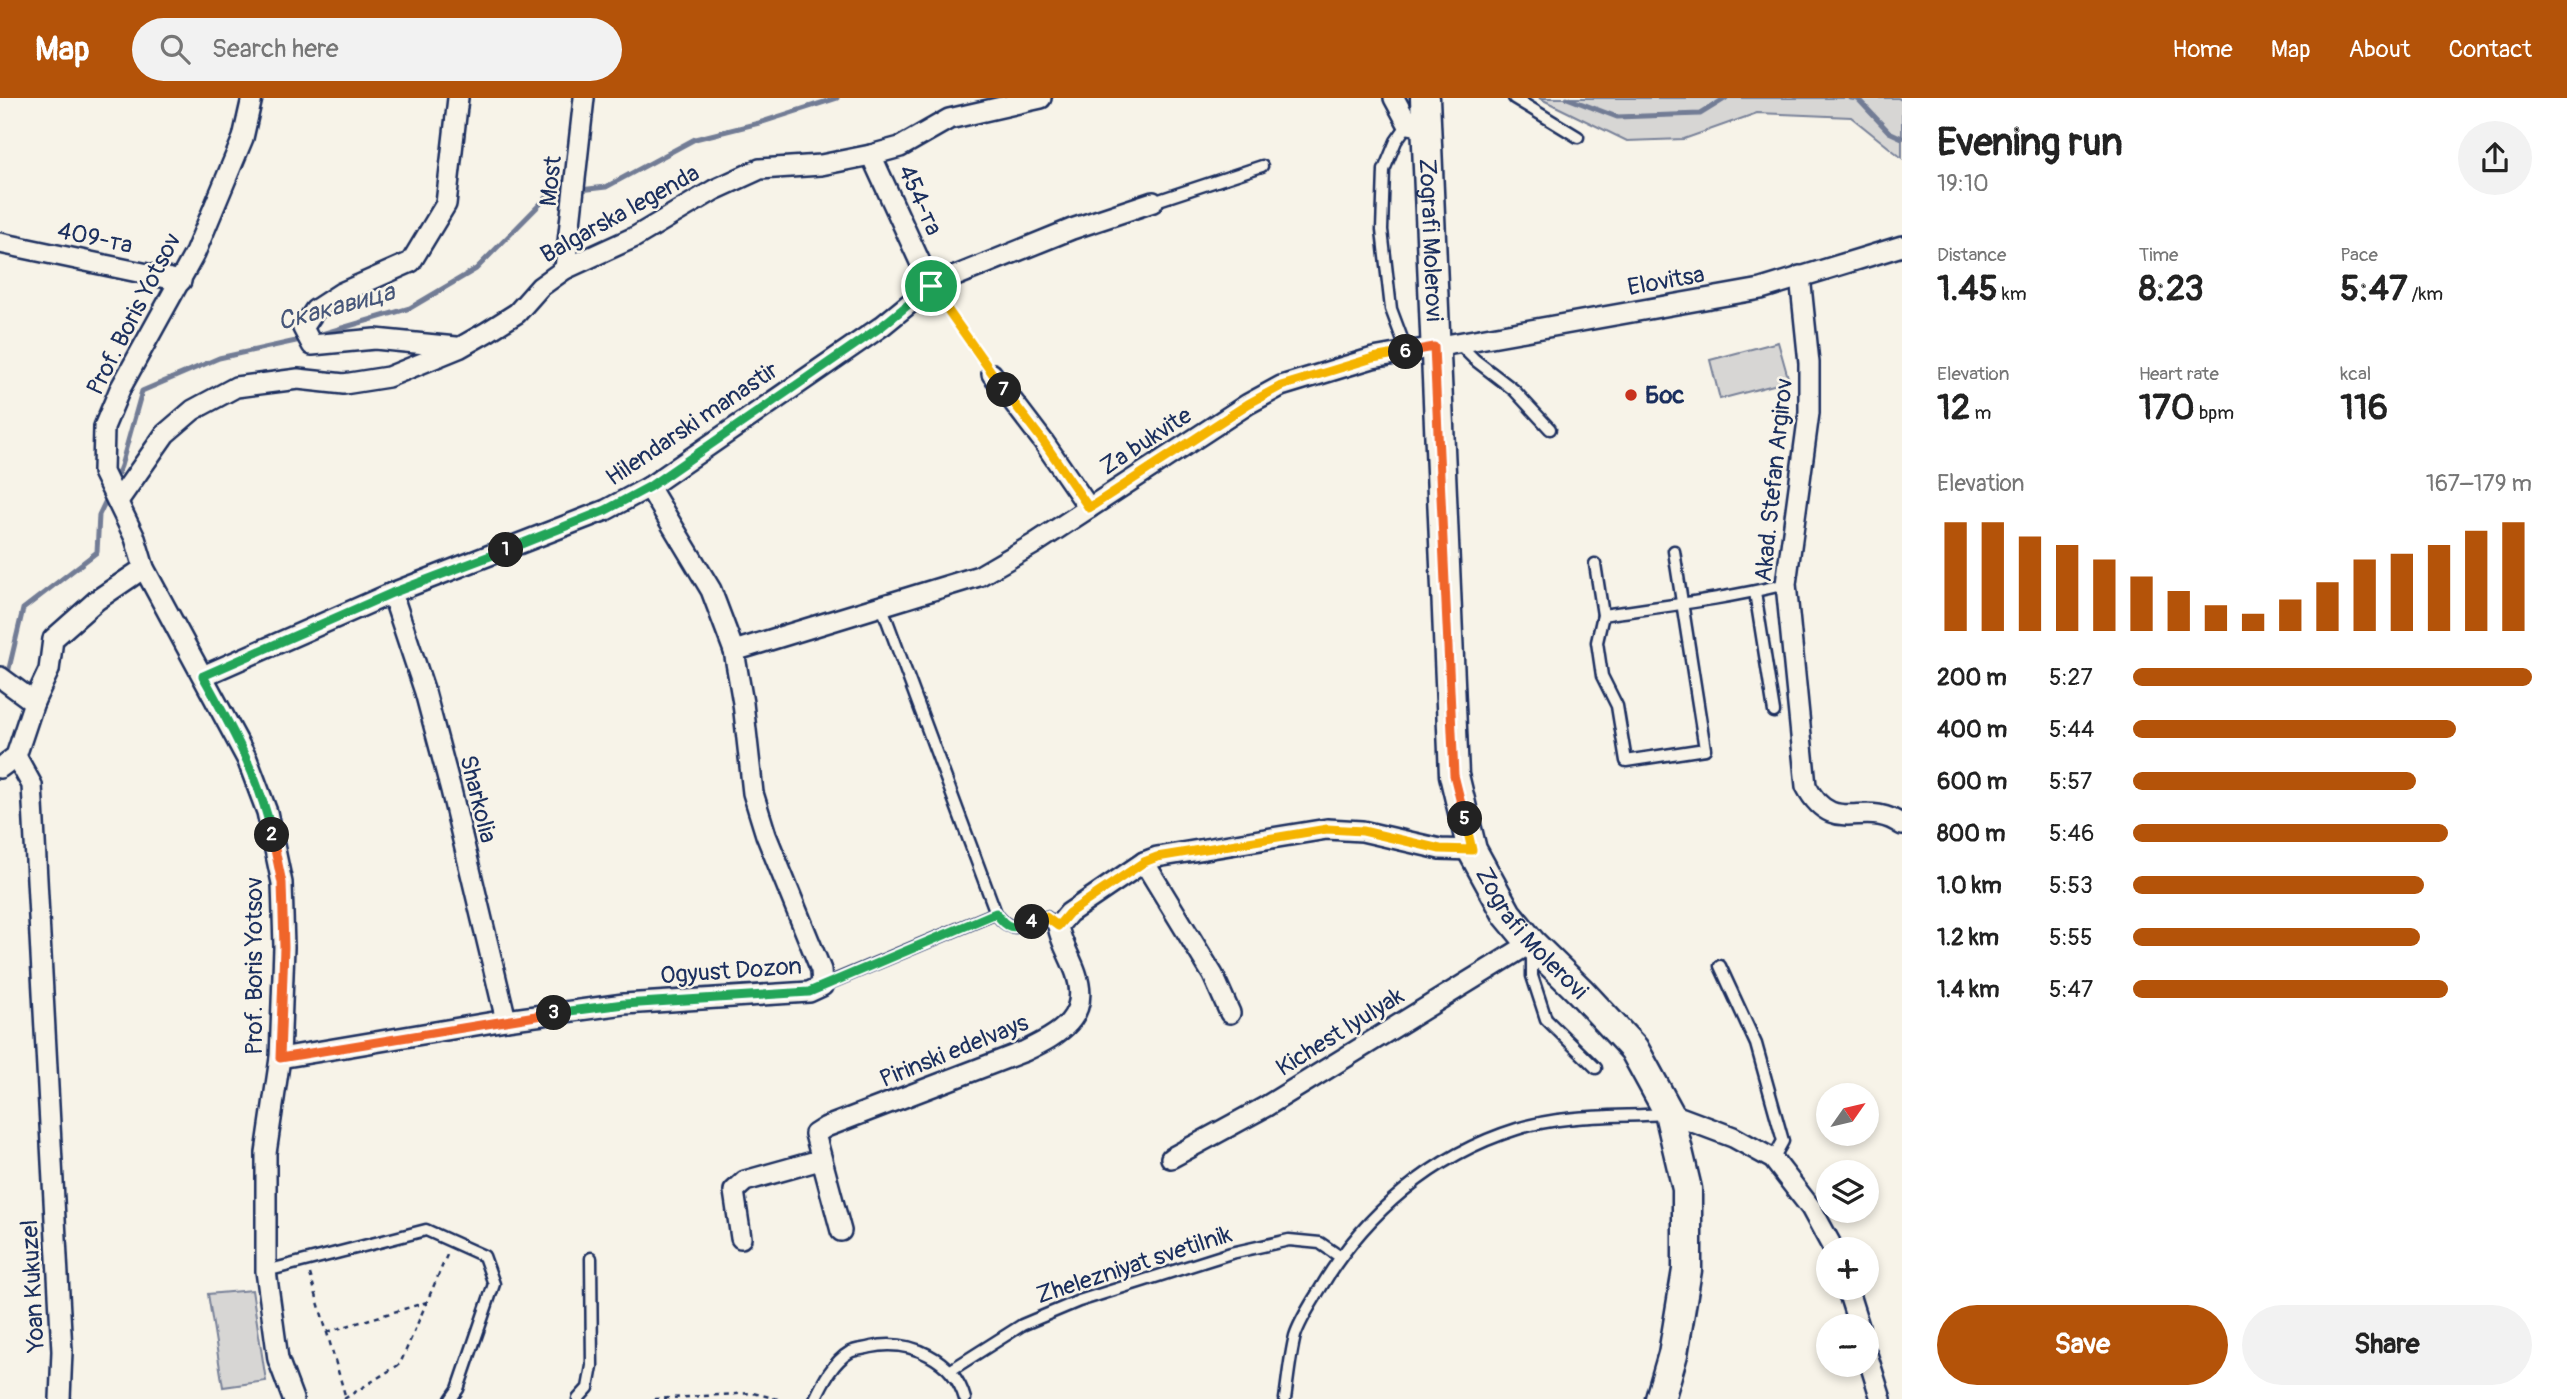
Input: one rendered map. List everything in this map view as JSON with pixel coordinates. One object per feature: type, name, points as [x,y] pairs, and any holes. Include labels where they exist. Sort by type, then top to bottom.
[{"type":"street","name":"Prof. Boris Yotsov","points":[[252,98],[243,138],[181,281],[120,389],[104,428],[103,472],[135,538],[144,569],[247,759],[267,811],[282,883],[284,947],[280,1058],[266,1153],[266,1271],[278,1359],[293,1399]]},
{"type":"street","points":[[458,98],[446,204],[411,262],[341,293],[315,310],[308,337],[375,339],[459,348]]},
{"type":"street","name":"Most","points":[[565,269],[584,98]]},
{"type":"street","name":"Balgarska legenda","points":[[118,501],[164,434],[193,410],[236,387],[298,379],[344,384],[388,377],[459,348],[517,313],[540,287],[565,269],[635,237],[714,190],[760,169],[821,165],[871,155],[900,146],[949,119],[1041,98]]},
{"type":"street","points":[[1394,98],[1417,125]]},
{"type":"street","name":"Zografi Molerovi","points":[[1425,98],[1417,125],[1433,347],[1454,775],[1472,850],[1507,914],[1532,944],[1634,1049],[1669,1113],[1687,1189],[1687,1270],[1673,1354],[1660,1399]]},
{"type":"street","name":"454-та","points":[[871,155],[931,286]]},
{"type":"street","name":"Hilendarski manastir","points":[[203,676],[392,593],[606,510],[649,487],[882,326],[931,286],[1072,229],[1153,202]]},
{"type":"street","name":"409-та","points":[[0,243],[181,281]]},
{"type":"street","name":"Elovitsa","points":[[1433,347],[1761,289],[1902,246]]},
{"type":"street","name":"Akad. Stefan Argirov","points":[[1800,276],[1810,363],[1809,413],[1786,584],[1806,786],[1814,801],[1828,812],[1843,816],[1887,816],[1902,825]]},
{"type":"street","name":"Za bukvite","points":[[734,651],[979,576],[1248,404],[1281,386],[1373,358],[1433,347]]},
{"type":"street","points":[[992,374],[1089,508]]},
{"type":"street","name":"Ogyust Dozon","points":[[280,1058],[506,1020],[624,1004],[809,992],[822,986],[821,970],[766,835],[753,793],[734,651],[711,590],[649,487]]},
{"type":"street","points":[[0,768],[16,756],[34,702],[49,670],[53,639],[97,600],[144,569]]},
{"type":"street","name":"Sharkolia","points":[[392,593],[429,705],[506,1020]]},
{"type":"street","points":[[0,677],[34,702]]},
{"type":"street","name":"Yoan Kukuzel","points":[[16,756],[32,785],[62,1351],[60,1399]]},
{"type":"street","points":[[1058,926],[1069,913],[1144,862],[1157,857],[1327,829],[1363,831],[1440,849],[1472,850]]},
{"type":"street","points":[[1144,862],[1213,975],[1230,1013]]},
{"type":"street","name":"Pirinski edelvays","points":[[820,1160],[815,1134],[826,1127],[1025,1051],[1052,1038],[1063,1028],[1072,1018],[1082,997],[1076,972],[1061,940],[1058,926]]},
{"type":"street","name":"Kichest lyulyak","points":[[1171,1158],[1265,1107],[1532,944]]},
{"type":"street","points":[[1669,1113],[1733,1137],[1773,1159],[1811,1208],[1827,1237]]},
{"type":"street","points":[[741,1238],[734,1191],[745,1181],[820,1160],[841,1231]]},
{"type":"street","points":[[1874,1377],[1881,1399]]},
{"type":"lane","points":[[1514,98],[1578,137]]},
{"type":"lane","points":[[1417,125],[1396,141],[1384,170],[1382,230],[1391,309],[1433,347],[1475,360],[1514,390],[1550,429]]},
{"type":"lane","points":[[1153,202],[1262,166]]},
{"type":"lane","points":[[1595,564],[1603,615],[1597,642],[1602,676],[1617,706],[1626,761],[1705,749],[1674,551]]},
{"type":"lane","points":[[1603,615],[1755,592],[1786,584]]},
{"type":"lane","points":[[1755,592],[1774,712]]},
{"type":"lane","points":[[882,607],[996,913],[1004,924],[1014,928],[1046,917],[1058,926]]},
{"type":"lane","points":[[822,986],[996,913]]},
{"type":"lane","points":[[1532,944],[1532,975],[1546,1019],[1596,1068]]},
{"type":"lane","points":[[1720,966],[1756,1044],[1783,1141],[1773,1159]]},
{"type":"lane","points":[[1285,1399],[1295,1335],[1339,1256],[1392,1200],[1427,1171],[1518,1128],[1586,1118],[1669,1113]]},
{"type":"lane","points":[[266,1271],[426,1230],[484,1256],[494,1284],[458,1389],[450,1399]]},
{"type":"lane","name":"Zhelezniyat svetilnik","points":[[951,1370],[1021,1325],[1079,1301],[1231,1253],[1289,1240],[1320,1243],[1339,1256]]},
{"type":"lane","points":[[578,1399],[587,1388],[592,1366],[591,1258]]},
{"type":"lane","points":[[814,1399],[828,1373],[850,1352],[888,1344],[919,1350],[951,1370],[965,1399]]},
{"type":"path","points":[[931,286],[992,374]]},
{"type":"path","points":[[306,1261],[345,1398],[400,1364],[453,1242]]},
{"type":"path","points":[[327,1332],[427,1301]]},
{"type":"path","points":[[654,1399],[753,1393],[778,1399]]},
{"type":"shaded area","points":[[1539,98],[1898,98],[1902,100],[1902,158],[1851,117],[1757,113],[1684,139],[1627,141]]},
{"type":"shaded area","points":[[1778,342],[1789,381],[1720,399],[1710,360]]},
{"type":"shaded area","points":[[252,1290],[266,1381],[223,1387],[208,1294]]},
{"type":"waterway","name":"Скакавица","points":[[580,190],[606,187],[695,139],[759,123],[837,98]]},
{"type":"waterway","points":[[1567,98],[1617,117],[1700,114],[1726,98]]},
{"type":"waterway","points":[[1851,98],[1858,99],[1889,132],[1902,138]]},
{"type":"waterway","name":"Скакавица","points":[[315,336],[410,308],[476,269],[552,192],[570,191]]},
{"type":"waterway","name":"Скакавица","points":[[115,481],[142,391],[219,358],[305,339]]},
{"type":"waterway","name":"Скакавица","points":[[7,677],[23,609],[97,552],[99,515],[108,496]]},
{"type":"place","name":"Бос","points":[[1631,395]]},
{"type":"route","points":[[931,286],[1089,508],[1248,404],[1281,386],[1373,358],[1434,347],[1454,775],[1472,850],[1440,849],[1363,831],[1327,829],[1157,857],[1144,862],[1069,913],[1058,926],[1046,917],[1014,928],[1004,924],[996,913],[809,992],[624,1004],[506,1020],[280,1058],[284,947],[282,883],[267,811],[247,759],[203,676],[392,593],[606,510],[649,487],[882,326],[931,286]]}]
